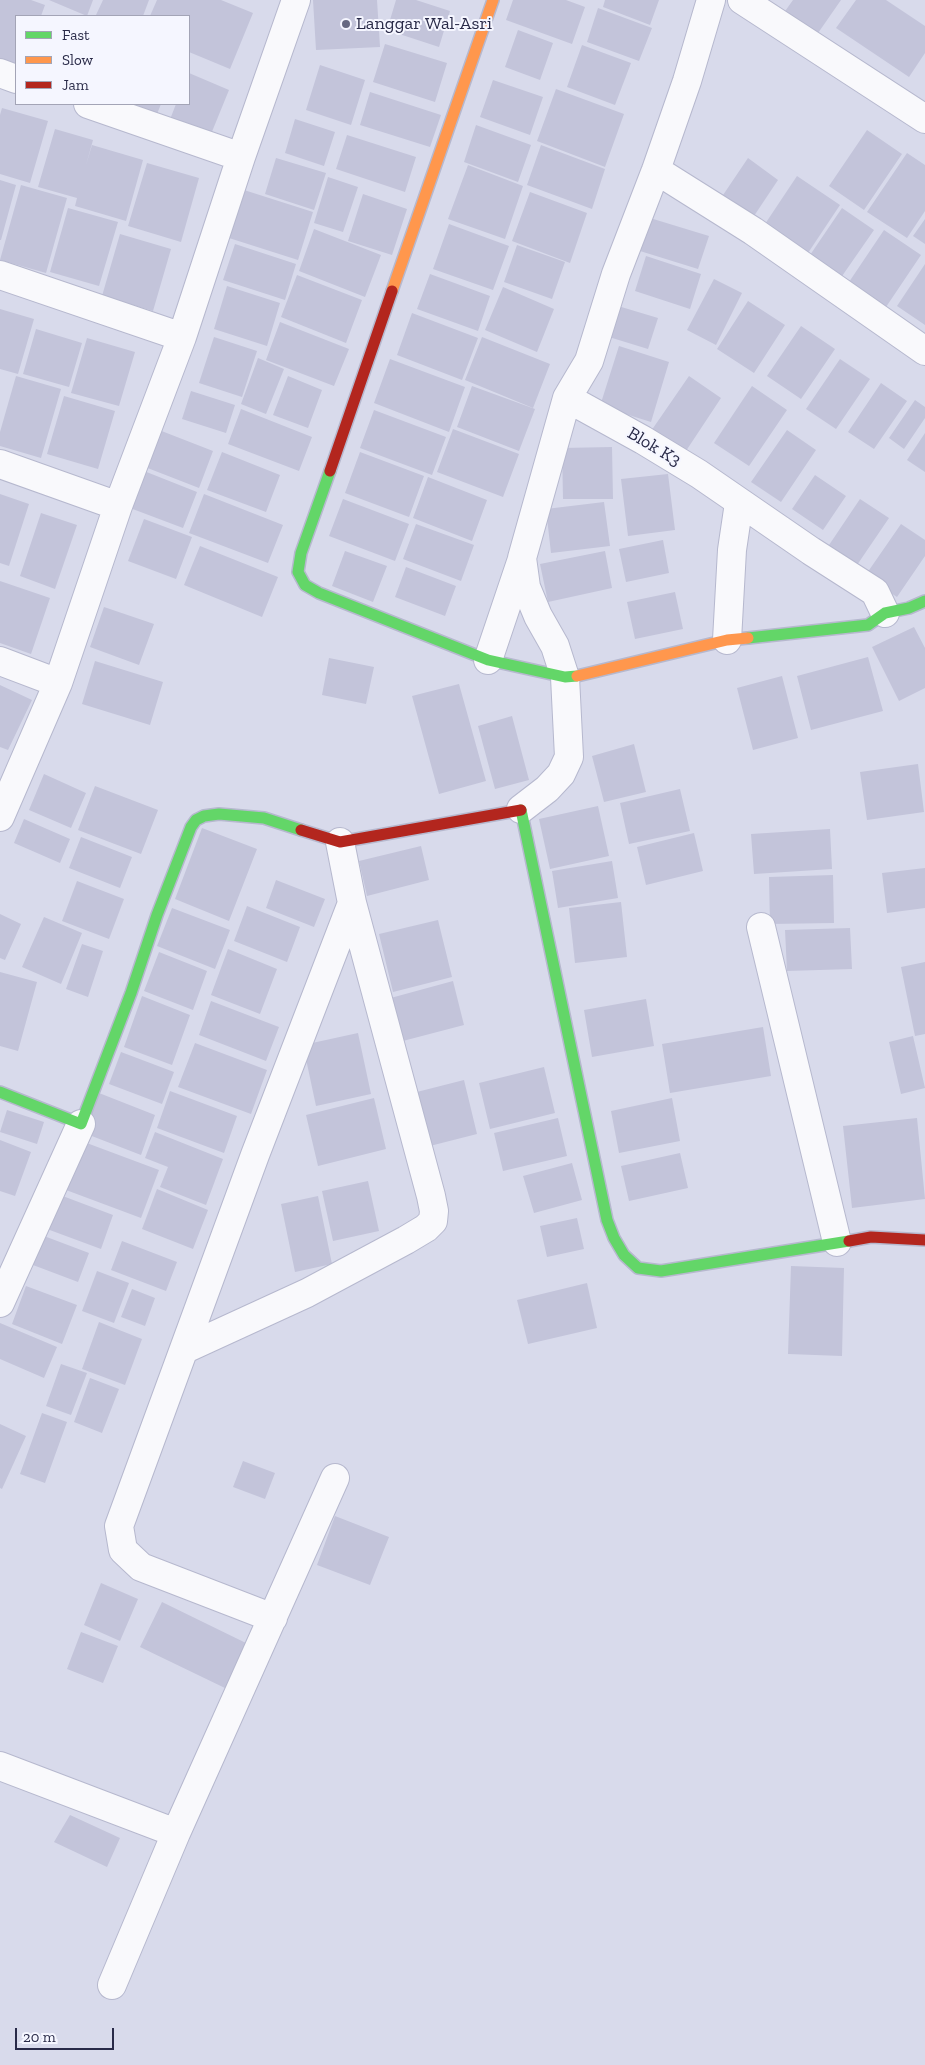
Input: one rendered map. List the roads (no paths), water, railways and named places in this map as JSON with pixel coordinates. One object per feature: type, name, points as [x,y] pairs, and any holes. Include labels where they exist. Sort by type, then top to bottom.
[{"type":"street","points":[[0,817],[58,683],[118,506],[182,336],[241,157],[296,0]]},
{"type":"street","points":[[493,0],[301,553],[298,572],[305,585],[319,593],[488,660],[565,677],[585,675],[727,640],[868,625],[886,613],[909,608],[925,601]]},
{"type":"street","points":[[488,660],[522,558],[567,398],[589,361],[616,274],[656,170],[687,81],[712,0]]},
{"type":"street","points":[[742,0],[925,120]]},
{"type":"street","points":[[0,73],[15,79]]},
{"type":"street","points":[[91,105],[241,157]]},
{"type":"street","points":[[656,170],[753,231],[925,351]]},
{"type":"street","points":[[0,275],[182,336]]},
{"type":"street","name":"Blok K3","points":[[567,398],[643,440],[699,474],[739,503],[875,592],[886,613]]},
{"type":"street","points":[[0,464],[118,506]]},
{"type":"street","points":[[727,640],[732,550],[739,503]]},
{"type":"street","points":[[0,1303],[80,1124],[131,993],[191,827],[196,820],[204,816],[219,814],[264,818],[340,842],[521,809],[548,789],[562,774],[569,757],[565,677],[555,646],[538,616],[526,587],[522,558]]},
{"type":"street","points":[[0,661],[58,683]]},
{"type":"street","points":[[521,809],[607,1220],[624,1255],[638,1268],[661,1271],[871,1237],[925,1240]]},
{"type":"street","points":[[184,1349],[307,1293],[406,1240],[426,1228],[433,1221],[434,1211],[431,1196],[352,903],[340,842]]},
{"type":"street","points":[[273,1618],[141,1567],[123,1550],[119,1526],[259,1146],[352,903]]},
{"type":"street","points":[[761,927],[837,1242]]},
{"type":"street","points":[[0,1092],[80,1124]]},
{"type":"street","points":[[112,1985],[176,1833],[335,1478]]},
{"type":"street","points":[[0,1766],[176,1833]]},
{"type":"place","name":"Langgar Wal-Asri","points":[[346,24]]}]
